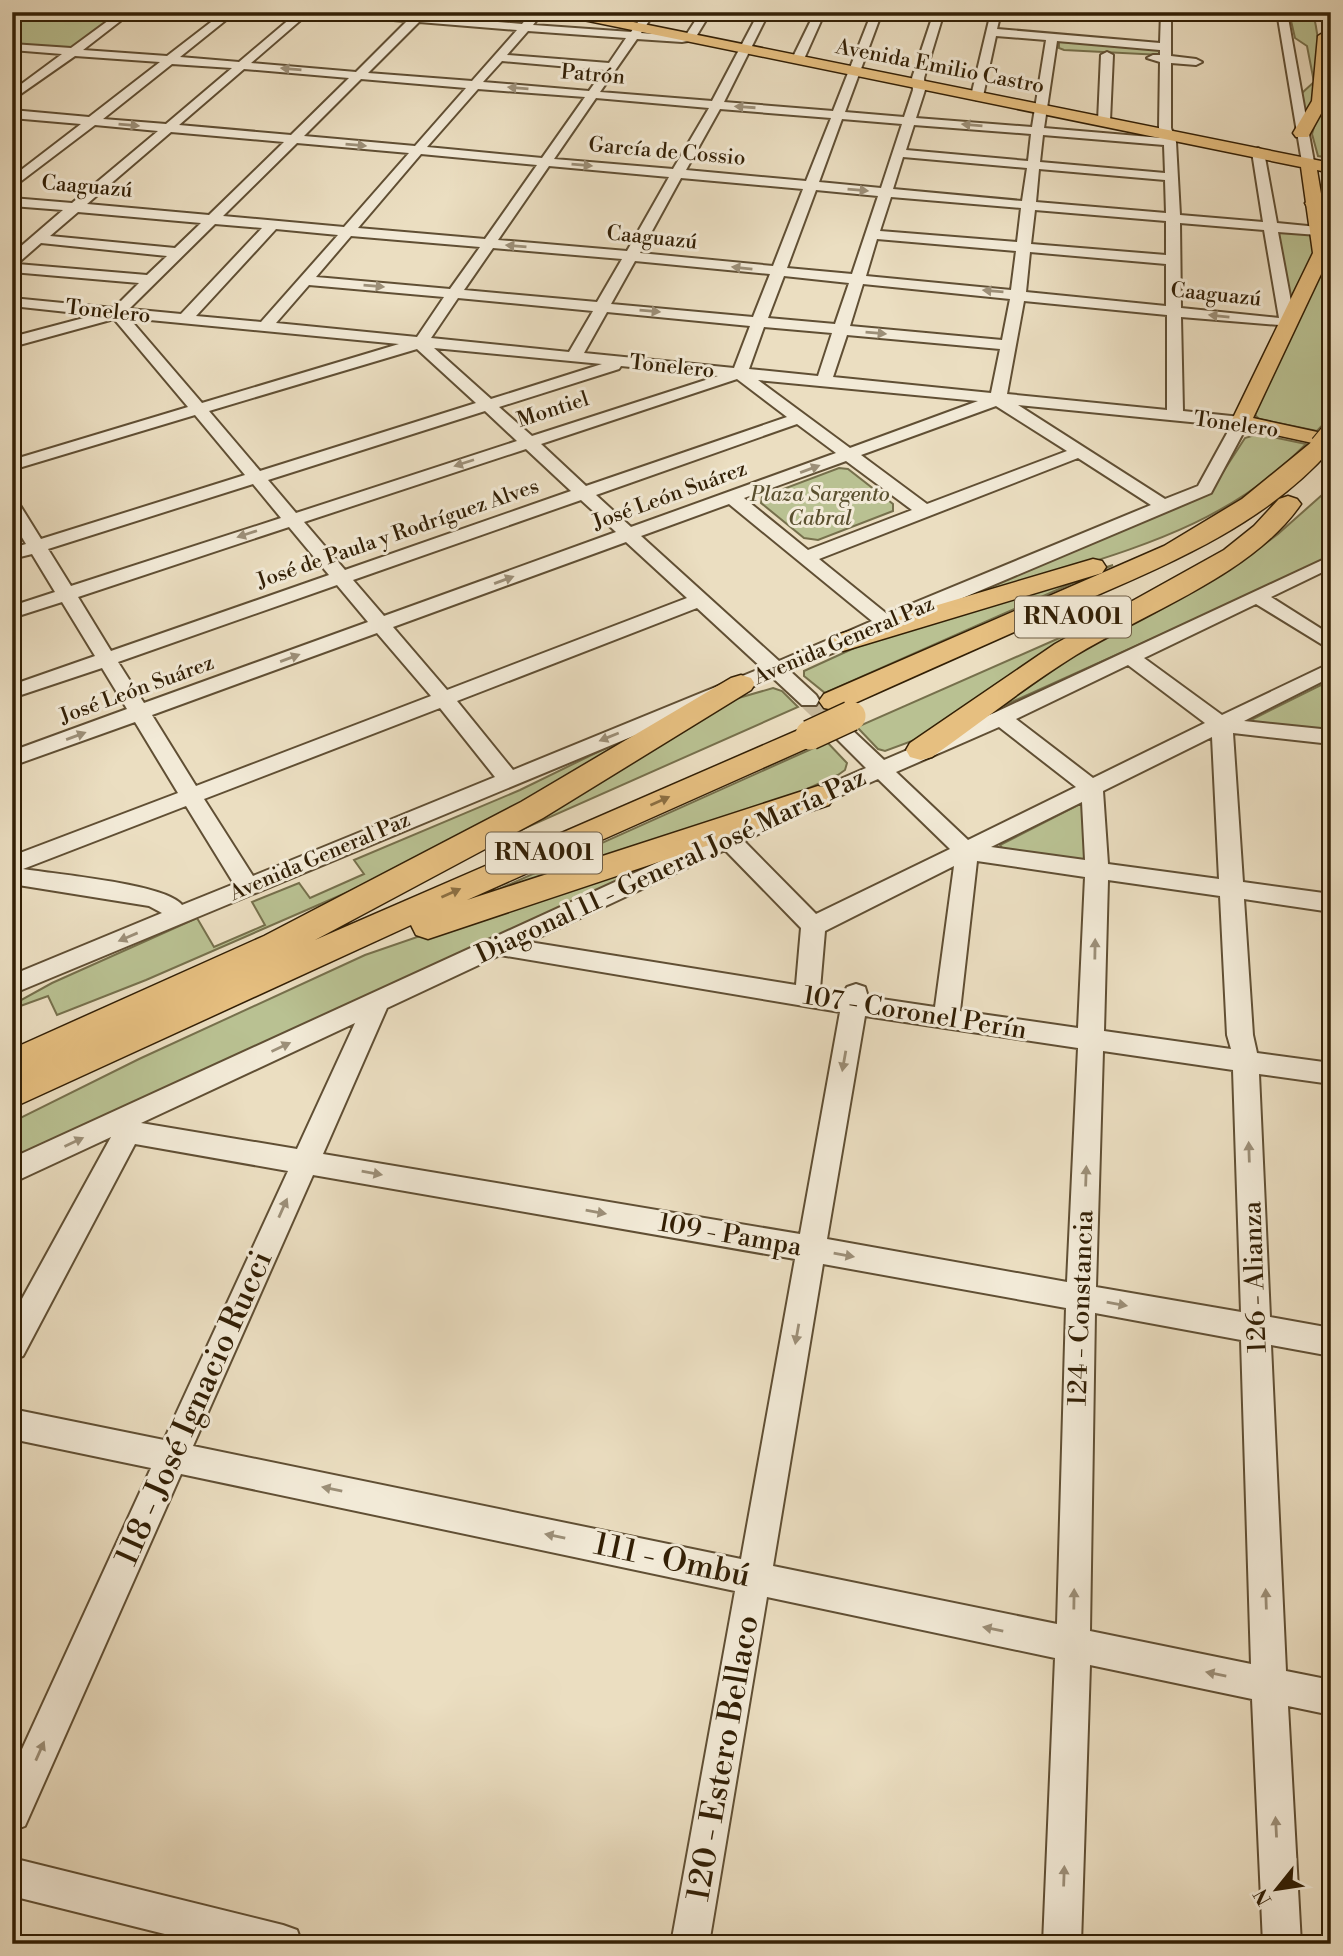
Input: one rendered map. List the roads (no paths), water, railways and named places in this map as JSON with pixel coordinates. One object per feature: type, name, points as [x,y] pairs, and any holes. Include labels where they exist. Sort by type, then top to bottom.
[{"type":"highway","points":[[1322,17],[1331,57]]},
{"type":"highway","points":[[1302,133],[1320,101],[1325,36]]},
{"type":"highway","points":[[1314,203],[1324,233]]},
{"type":"highway","name":"RNA001","points":[[12,1065],[824,717],[1192,563],[1241,536],[1328,447]]},
{"type":"highway","points":[[844,642],[1163,544],[1277,500]]},
{"type":"highway","points":[[921,750],[994,711],[1100,629],[1198,577],[1233,555],[1263,531],[1277,500]]},
{"type":"highway","points":[[266,958],[532,810],[741,684]]},
{"type":"highway","points":[[12,1042],[126,995],[266,958],[373,945],[818,797]]},
{"type":"highway","name":"RNA001","points":[[12,1095],[266,958]]},
{"type":"main road","name":"Avenida Emilio Castro","points":[[564,12],[636,32],[690,38],[1104,121],[1168,138],[1258,152],[1331,168]]},
{"type":"main road","name":"Avenida Emilio Castro","points":[[1308,162],[1331,163]]},
{"type":"main road","points":[[1308,162],[1314,203]]},
{"type":"main road","name":"Avenida General Paz","points":[[1241,422],[1321,258],[1324,233]]},
{"type":"main road","name":"Tonelero","points":[[1241,422],[1328,447]]},
{"type":"street","points":[[12,21],[26,12]]},
{"type":"street","points":[[12,97],[127,12]]},
{"type":"street","points":[[12,184],[232,12]]},
{"type":"street","points":[[12,261],[305,12]]},
{"type":"street","points":[[324,12],[419,16],[524,28],[636,32]]},
{"type":"street","points":[[265,327],[538,12]]},
{"type":"street","points":[[12,465],[419,343],[650,12]]},
{"type":"street","points":[[690,38],[706,12]]},
{"type":"street","points":[[574,357],[716,105],[764,12]]},
{"type":"street","points":[[798,60],[820,12]]},
{"type":"street","points":[[877,12],[739,374],[925,511]]},
{"type":"street","points":[[824,381],[909,119],[919,84],[918,78],[939,12]]},
{"type":"street","points":[[977,96],[996,12]]},
{"type":"street","points":[[1062,12],[1103,14],[1101,40]]},
{"type":"street","points":[[1166,12],[1168,138],[1173,218],[1175,416]]},
{"type":"street","points":[[1269,12],[1282,13],[1308,162]]},
{"type":"street","points":[[12,342],[117,313],[419,16]]},
{"type":"street","points":[[992,32],[1101,40],[1196,61]]},
{"type":"street","points":[[1052,36],[1056,51],[1040,109],[1040,131],[1018,294],[998,400],[1164,506]]},
{"type":"street","name":"Patrón","points":[[12,47],[1040,131],[1168,138]]},
{"type":"street","points":[[1085,53],[1167,53]]},
{"type":"street","points":[[1104,121],[1107,55]]},
{"type":"street","points":[[497,57],[611,67]]},
{"type":"street","points":[[12,79],[34,81]]},
{"type":"street","name":"García de Cossio","points":[[12,114],[1324,233]]},
{"type":"street","points":[[1258,152],[1287,323]]},
{"type":"street","points":[[897,153],[1171,177]]},
{"type":"street","name":"Caaguazú","points":[[12,202],[631,256],[1287,323]]},
{"type":"street","points":[[184,319],[274,223]]},
{"type":"street","points":[[870,234],[1173,260]]},
{"type":"street","points":[[39,239],[179,253]]},
{"type":"street","points":[[12,268],[150,281]]},
{"type":"street","points":[[306,280],[1009,345]]},
{"type":"street","name":"Tonelero","points":[[12,302],[1241,422]]},
{"type":"street","points":[[117,313],[444,699],[508,779]]},
{"type":"street","points":[[419,343],[702,599],[967,852],[1331,903]]},
{"type":"street","points":[[12,554],[624,362]]},
{"type":"street","name":"Montiel","points":[[12,612],[739,374]]},
{"type":"street","name":"José León Suárez","points":[[12,760],[998,400]]},
{"type":"street","name":"José de Paula y Rodríguez Alves","points":[[12,692],[799,418]]},
{"type":"street","name":"Avenida General Paz","points":[[12,985],[844,642],[885,622],[1208,487],[1241,422]]},
{"type":"street","points":[[806,557],[1079,452]]},
{"type":"street","points":[[732,497],[885,622]]},
{"type":"street","points":[[12,506],[248,888]]},
{"type":"street","points":[[1092,789],[994,711],[1130,657],[1331,561]]},
{"type":"street","points":[[1259,597],[1331,644]]},
{"type":"street","points":[[12,865],[702,599]]},
{"type":"street","points":[[1130,657],[1222,725],[1331,737]]},
{"type":"street","points":[[813,926],[967,852],[1331,669]]},
{"type":"street","name":"126 - Alianza","points":[[1222,725],[1240,1035],[1245,1055],[1269,1684],[1282,1944]]},
{"type":"street","name":"Diagonal 11 - General José María Paz","points":[[12,1171],[125,1126],[377,1003],[921,750]]},
{"type":"street","name":"124 - Constancia","points":[[1062,1944],[1097,870],[1092,789]]},
{"type":"street","points":[[729,840],[813,926],[807,991]]},
{"type":"street","points":[[947,1013],[967,852]]},
{"type":"street","points":[[12,876],[152,898],[168,904],[177,917]]},
{"type":"street","name":"107 - Coronel Perín","points":[[543,926],[554,937],[569,942],[807,991]]},
{"type":"street","name":"107 - Coronel Perín","points":[[500,946],[1245,1055],[1331,1074]]},
{"type":"street","name":"120 - Estero Bellaco","points":[[690,1944],[855,999]]},
{"type":"street","name":"118 - José Ignacio Rucci","points":[[12,1813],[377,1003]]},
{"type":"street","name":"107 - Coronel Perín","points":[[1245,1055],[1331,1060]]},
{"type":"street","points":[[12,1346],[125,1126]]},
{"type":"street","name":"109 - Pampa","points":[[125,1126],[305,1161],[1331,1342]]},
{"type":"street","name":"111 - Ombú","points":[[12,1424],[1331,1698]]},
{"type":"street","points":[[12,1877],[284,1944]]},
{"type":"tunnel","points":[[809,700],[843,733]]},
{"type":"park label","name":"Plaza Sargento Cabral","points":[[820,507]]}]
